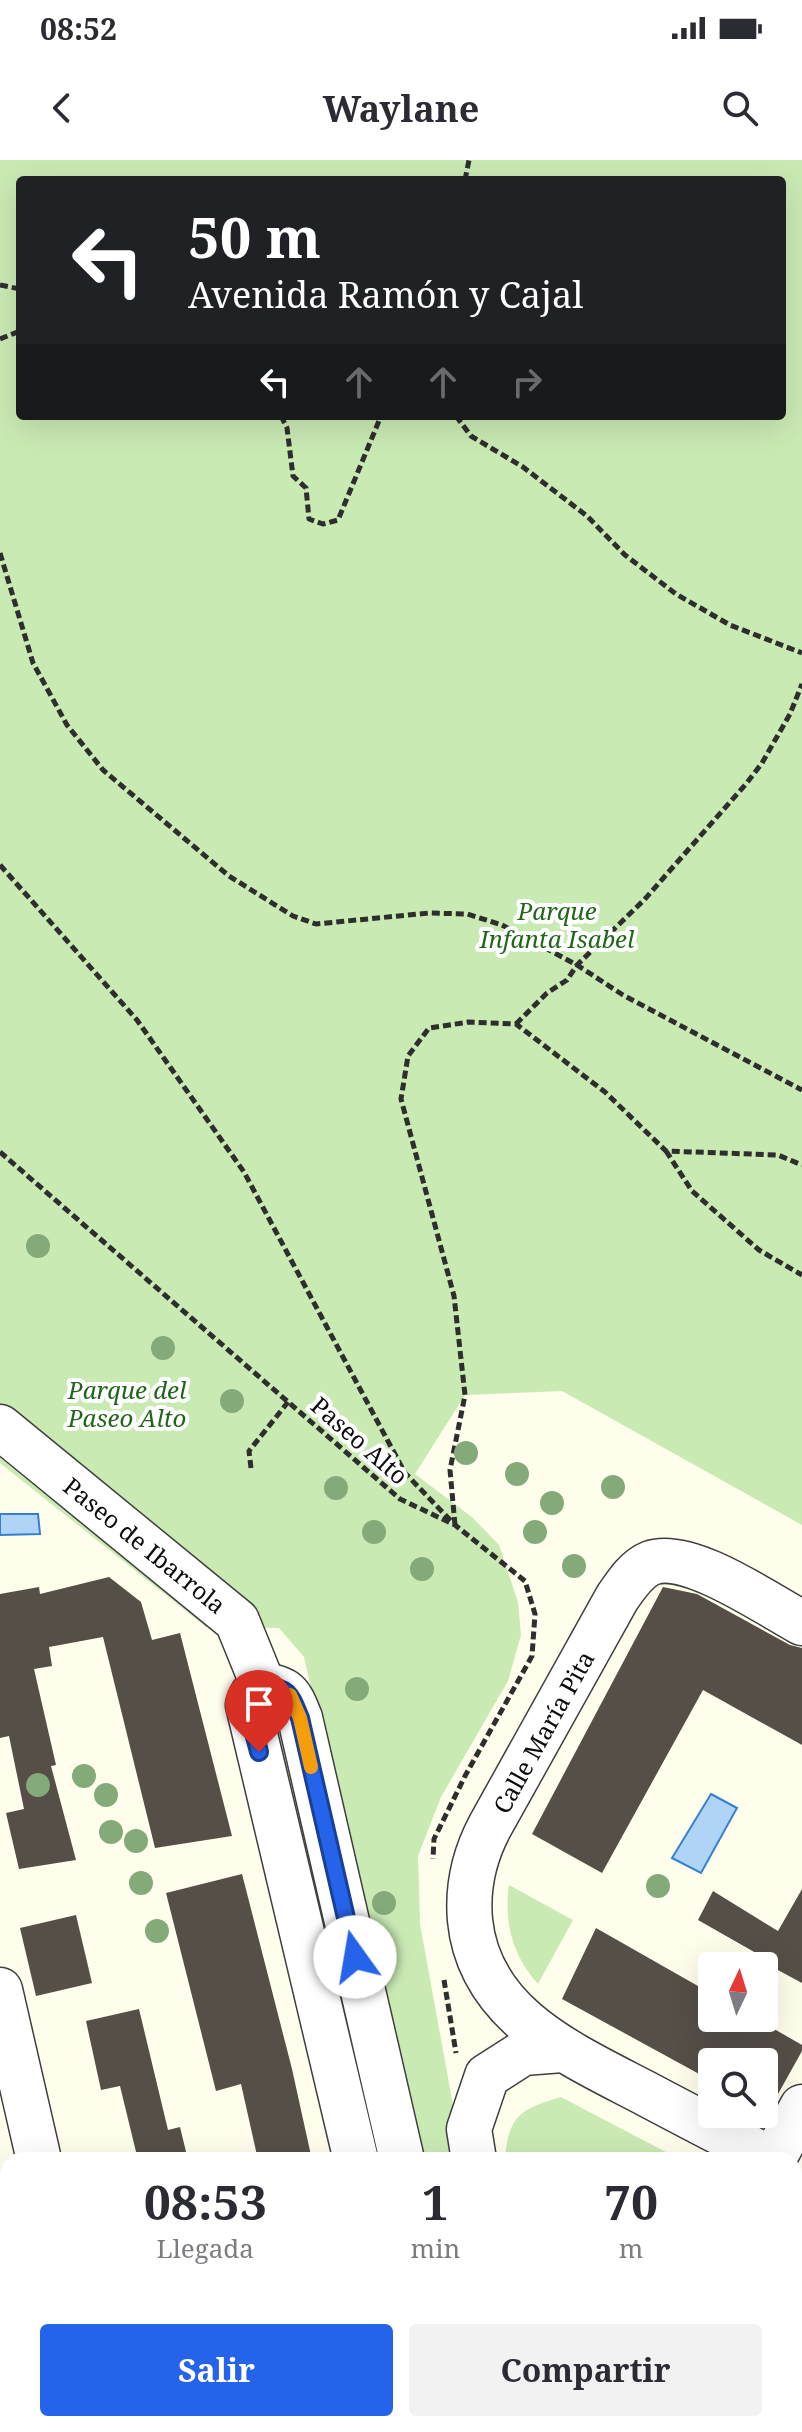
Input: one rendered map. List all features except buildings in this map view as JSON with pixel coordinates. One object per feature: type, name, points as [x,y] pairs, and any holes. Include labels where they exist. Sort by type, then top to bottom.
[{"type":"street","name":"Paseo de Ibarrola","points":[[0,1427],[237,1621],[263,1685]]},
{"type":"street","name":"Calle María Pita","points":[[758,2152],[562,2050],[517,2015],[481,1969],[472,1940],[469,1913],[476,1854],[617,1598],[647,1564],[665,1559],[691,1562],[802,1623]]},
{"type":"street","points":[[354,2152],[248,1705],[252,1695],[263,1685],[283,1688],[292,1698],[300,1718],[400,2152]]},
{"type":"street","points":[[0,1990],[37,2152]]},
{"type":"street","points":[[473,2152],[469,2129],[487,2076],[523,2053],[562,2050]]},
{"type":"street","points":[[777,2152],[802,2107]]},
{"type":"path","points":[[283,420],[287,428],[293,476],[306,488],[309,519],[323,524],[338,520],[379,420]]},
{"type":"path","points":[[459,420],[471,436],[523,467],[587,516],[625,555],[676,594],[730,625],[802,653]]},
{"type":"path","points":[[0,553],[33,663],[67,725],[103,770],[229,876],[285,911],[316,924],[429,913],[467,914],[502,925],[577,965],[623,995],[802,1090]]},
{"type":"path","points":[[516,1024],[547,993],[567,980],[577,965],[672,871],[704,828],[746,784],[790,714],[802,684]]},
{"type":"path","points":[[0,865],[137,1020],[244,1172],[405,1473],[455,1525]]},
{"type":"path","points":[[455,1525],[450,1470],[465,1395],[456,1310],[440,1237],[401,1099],[408,1056],[429,1028],[469,1022],[516,1024],[605,1092],[666,1151],[692,1191],[759,1250],[802,1275]]},
{"type":"path","points":[[666,1151],[778,1155],[802,1165]]},
{"type":"path","name":"Paseo Alto","points":[[0,1152],[400,1499],[455,1525],[525,1581],[535,1614],[532,1656],[465,1776],[434,1839],[432,1867]]},
{"type":"path","points":[[251,1468],[249,1451],[288,1402]]},
{"type":"path","points":[[443,1973],[458,2067]]},
{"type":"green space","points":[[0,160],[802,160],[802,1525],[562,1391],[465,1395],[415,1474],[473,1518],[499,1545],[518,1602],[521,1635],[508,1681],[441,1797],[418,1856],[420,1924],[462,2152],[417,2152],[304,1657],[279,1628],[206,1627],[0,1463]]},
{"type":"green space","points":[[279,1715],[387,2152],[373,2152],[274,1721]]},
{"type":"green space","points":[[509,1885],[573,1920],[538,1984],[522,1962],[512,1938],[508,1912]]},
{"type":"green space","points":[[561,2097],[666,2152],[506,2152],[513,2124],[535,2106]]},
{"type":"water","points":[[0,1514],[38,1514],[40,1534],[0,1535]]},
{"type":"water","points":[[711,1794],[737,1808],[701,1873],[672,1858]]},
{"type":"slow traffic","points":[[290,1695],[300,1718],[311,1767]]},
{"type":"route","points":[[259,1752],[248,1705],[252,1695],[263,1685],[283,1688],[292,1698],[300,1718],[355,1957]]},
{"type":"park label","name":"Parque Infanta Isabel","points":[[557,924]]},
{"type":"park label","name":"Parque del Paseo Alto","points":[[127,1403]]}]
